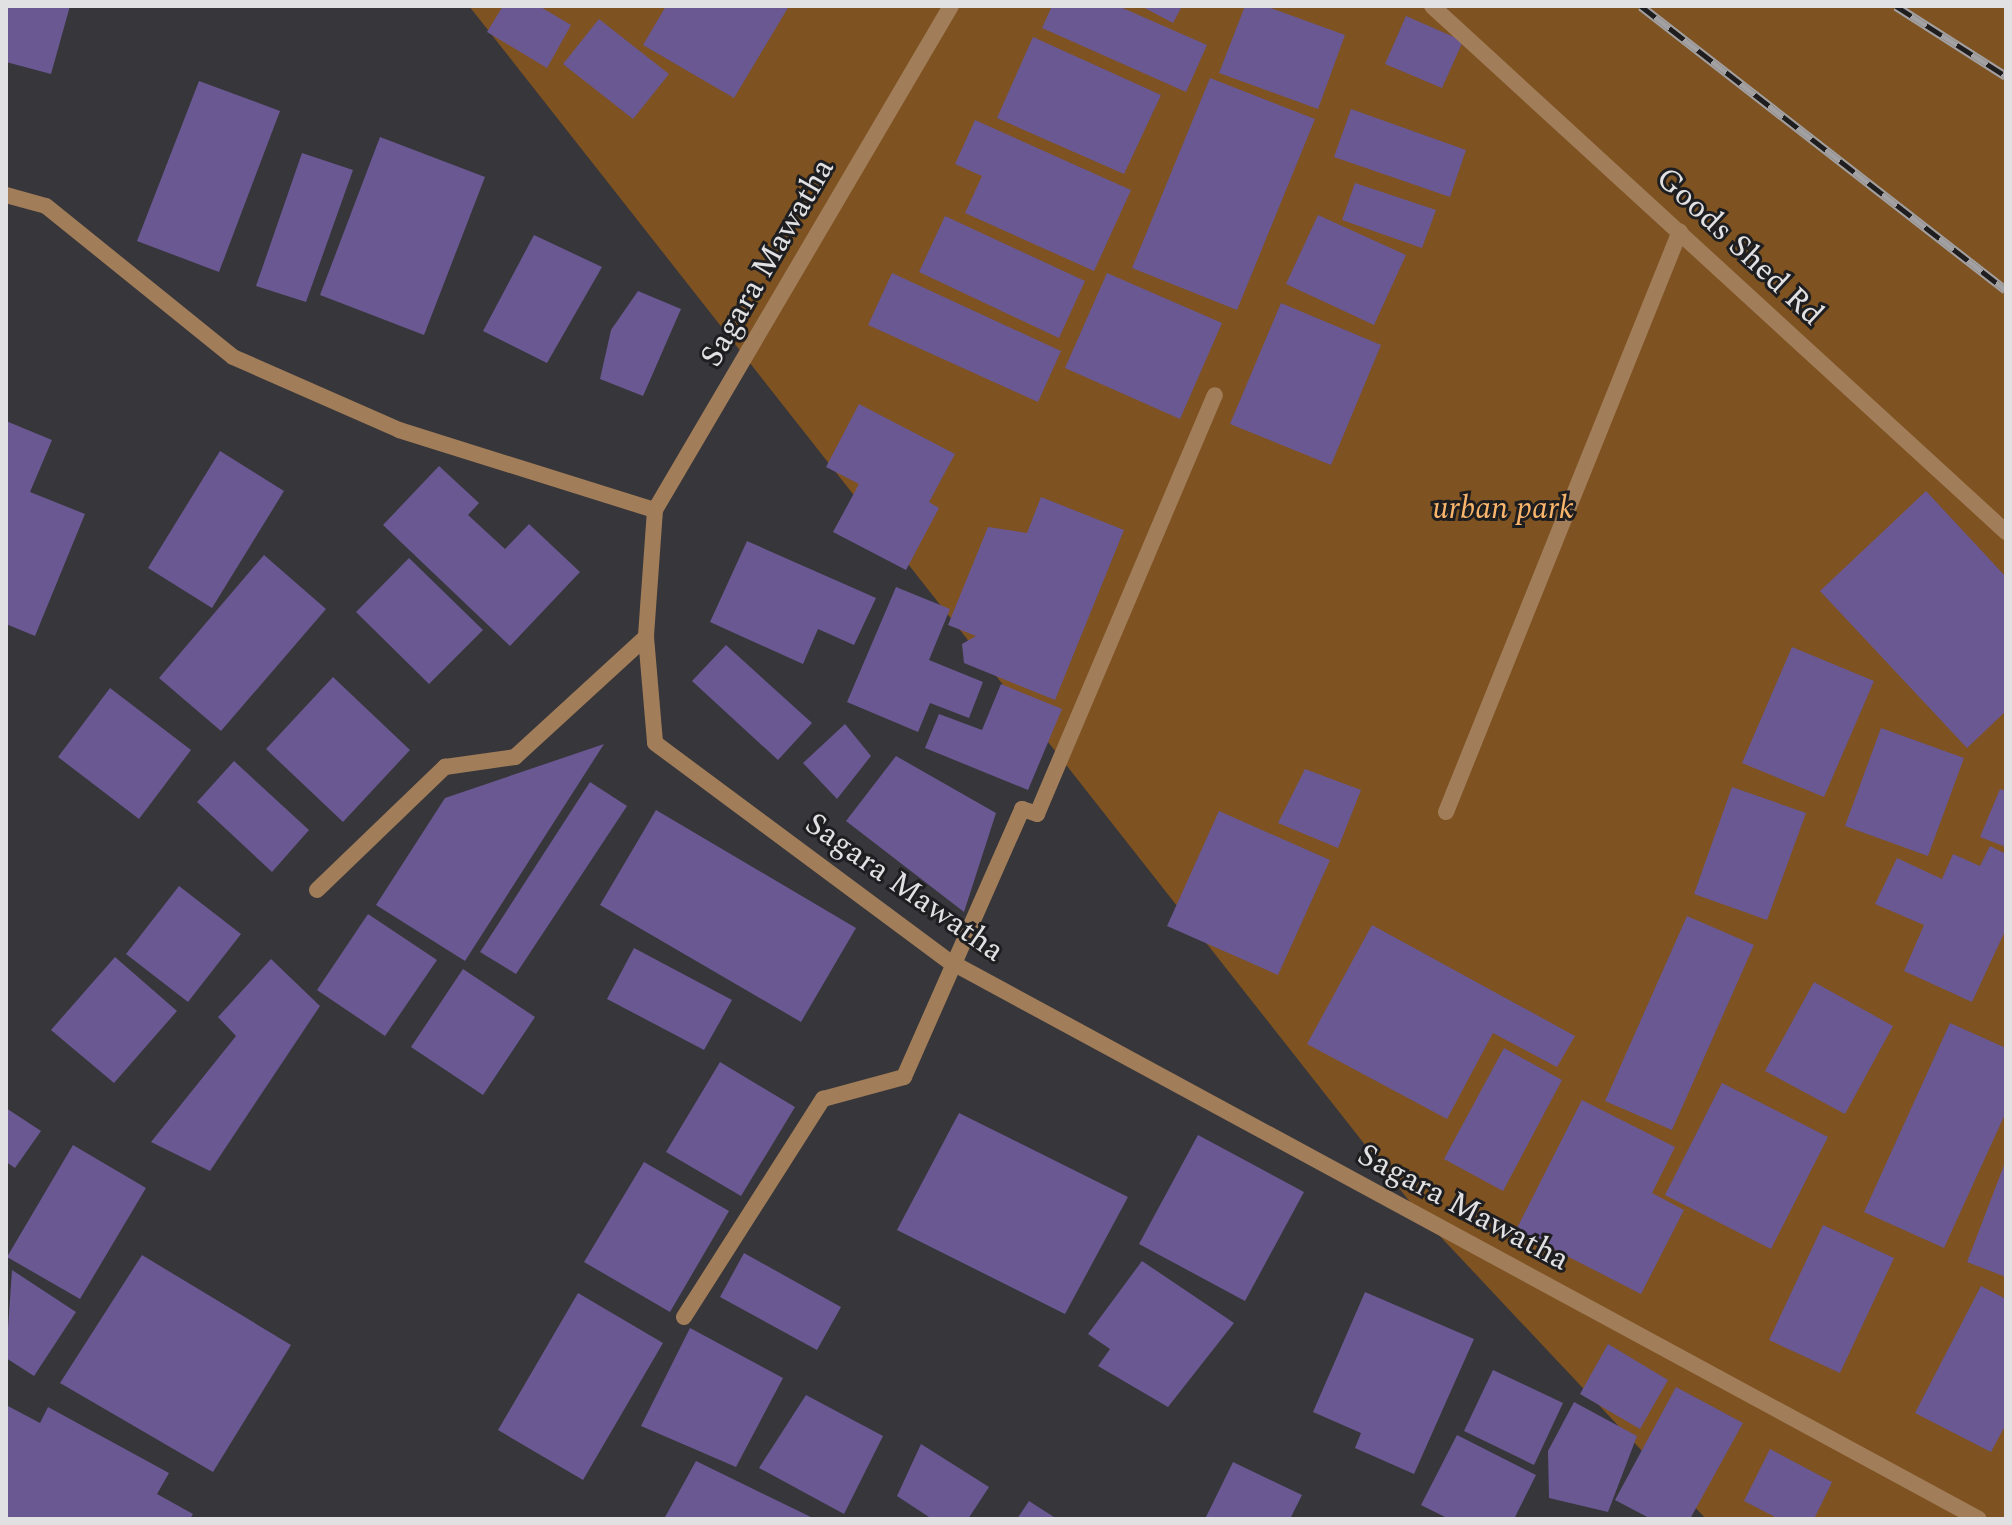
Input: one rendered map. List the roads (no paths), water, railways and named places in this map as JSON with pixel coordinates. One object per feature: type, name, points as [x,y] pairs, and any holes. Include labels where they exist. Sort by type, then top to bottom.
[{"type":"street","name":"Sagara Mawatha","points":[[951,6],[655,510],[646,637],[655,743],[949,961],[1979,1519]]},
{"type":"street","name":"Goods Shed Rd","points":[[1432,6],[2006,532]]},
{"type":"street","points":[[6,195],[46,206],[233,357],[399,430],[655,510]]},
{"type":"street","points":[[1446,812],[1680,231]]},
{"type":"street","points":[[684,1317],[823,1099],[904,1077],[949,961],[1022,809],[1037,814],[1215,395]]},
{"type":"street","points":[[317,890],[445,767],[515,757],[646,637]]},
{"type":"railway","points":[[1641,6],[2006,290]]},
{"type":"railway","points":[[1896,6],[2006,76]]},
{"type":"park label","name":"urban park","points":[[1503,509]]}]
